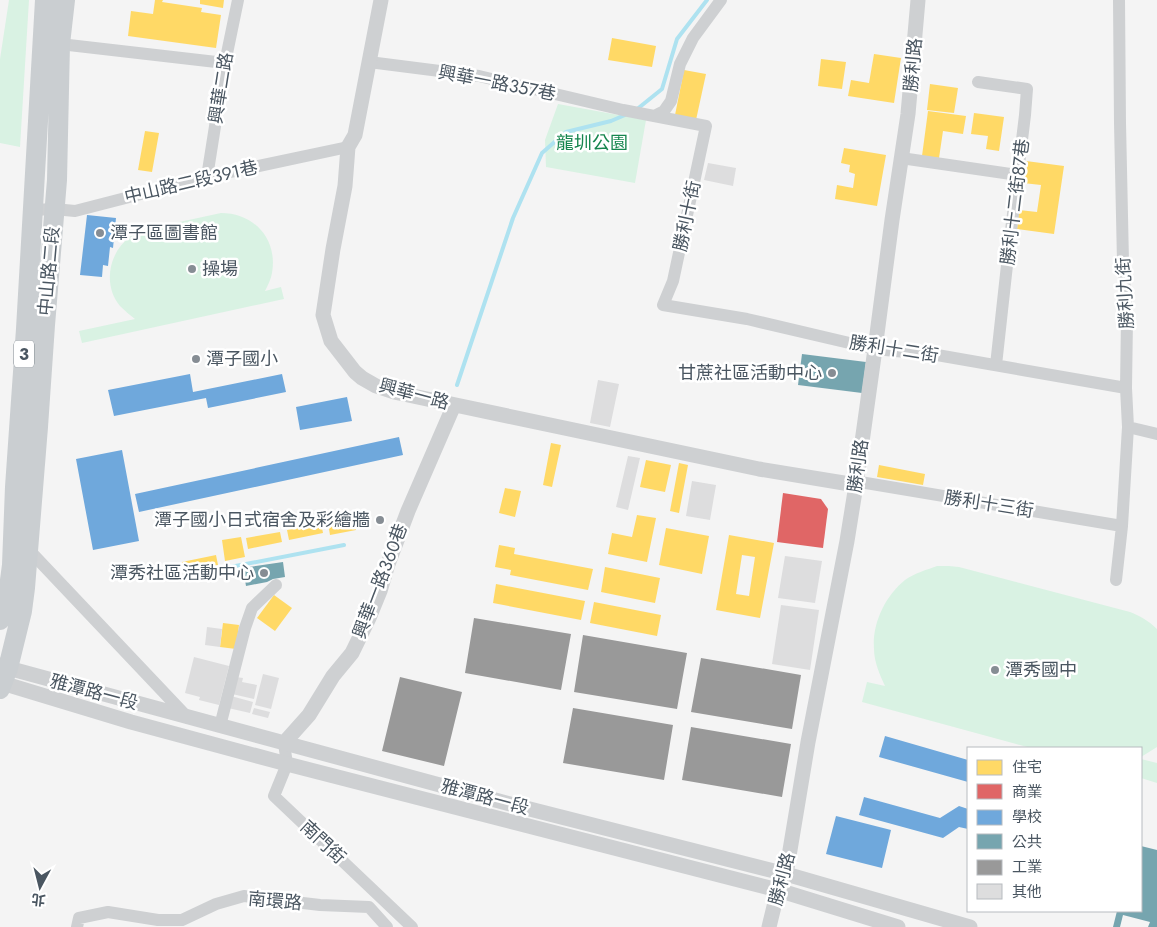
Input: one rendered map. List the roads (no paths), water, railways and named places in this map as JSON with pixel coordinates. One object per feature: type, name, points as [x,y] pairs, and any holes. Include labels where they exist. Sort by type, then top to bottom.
[{"type":"main road","name":"中山路二段","points":[[0,620],[7,603],[12,565],[15,487],[27,320],[45,0]]},
{"type":"main road","name":"中山路二段","points":[[2,677],[22,612],[25,588],[57,180],[60,44],[65,0]]},
{"type":"street","name":"興華二路","points":[[207,177],[225,63],[238,0]]},
{"type":"street","name":"興華一路","points":[[381,0],[355,135],[348,147],[345,186],[323,315],[331,341],[355,372],[376,386],[394,392],[760,469],[856,485]]},
{"type":"street","points":[[654,116],[664,111],[671,101],[680,64],[692,38],[721,0]]},
{"type":"street","name":"勝利路","points":[[769,927],[778,890],[786,874],[808,742],[856,485],[908,114],[914,1]]},
{"type":"street","name":"勝利九街","points":[[1116,580],[1122,526],[1128,427],[1126,388],[1127,319],[1123,262],[1118,3]]},
{"type":"street","points":[[60,44],[225,63]]},
{"type":"street","name":"興華一路357巷","points":[[369,62],[479,76],[638,114],[654,116]]},
{"type":"street","name":"勝利十二街87巷","points":[[978,82],[1027,89],[996,365]]},
{"type":"street","name":"勝利十街","points":[[654,116],[706,126],[673,281],[662,305]]},
{"type":"street","name":"中山路二段391巷","points":[[33,210],[54,209],[74,211],[207,177],[348,147]]},
{"type":"street","points":[[901,158],[1018,175]]},
{"type":"street","name":"勝利十二街","points":[[662,305],[747,319],[875,349],[996,365],[1126,388]]},
{"type":"street","name":"興華一路360巷","points":[[284,743],[309,715],[333,676],[352,653],[369,618],[408,511],[454,405]]},
{"type":"street","points":[[1128,427],[1157,434]]},
{"type":"street","name":"勝利十三街","points":[[856,485],[860,482],[1122,526]]},
{"type":"street","points":[[28,549],[188,718]]},
{"type":"street","points":[[220,726],[245,628],[252,608],[276,585]]},
{"type":"street","name":"雅潭路一段","points":[[2,677],[220,726],[520,806],[786,874],[970,927]]},
{"type":"street","name":"雅潭路一段","points":[[2,677],[140,724],[287,764],[778,890],[898,927]]},
{"type":"street","points":[[284,743],[287,764]]},
{"type":"street","name":"南門街","points":[[287,764],[274,796],[412,927]]},
{"type":"street","name":"南環路","points":[[76,927],[79,918],[108,912],[158,920],[182,920],[216,904],[244,896],[320,905],[369,907],[387,927]]},
{"type":"waterway","points":[[636,110],[662,89],[677,39],[707,0]]},
{"type":"waterway","points":[[457,385],[513,218],[542,153],[566,132],[611,121],[625,115]]},
{"type":"waterway","points":[[189,575],[344,545]]},
{"type":"place","name":"潭子區圖書館","points":[[100,233]]},
{"type":"place","name":"操場","points":[[192,269]]},
{"type":"place","name":"潭子國小","points":[[196,359]]},
{"type":"place","name":"甘蔗社區活動中心","points":[[832,373]]},
{"type":"place","name":"潭子國小日式宿舍及彩繪牆","points":[[380,520]]},
{"type":"place","name":"潭秀社區活動中心","points":[[264,573]]},
{"type":"place","name":"潭秀國中","points":[[995,670]]},
{"type":"park label","name":"龍圳公園","points":[[592,143]]}]
